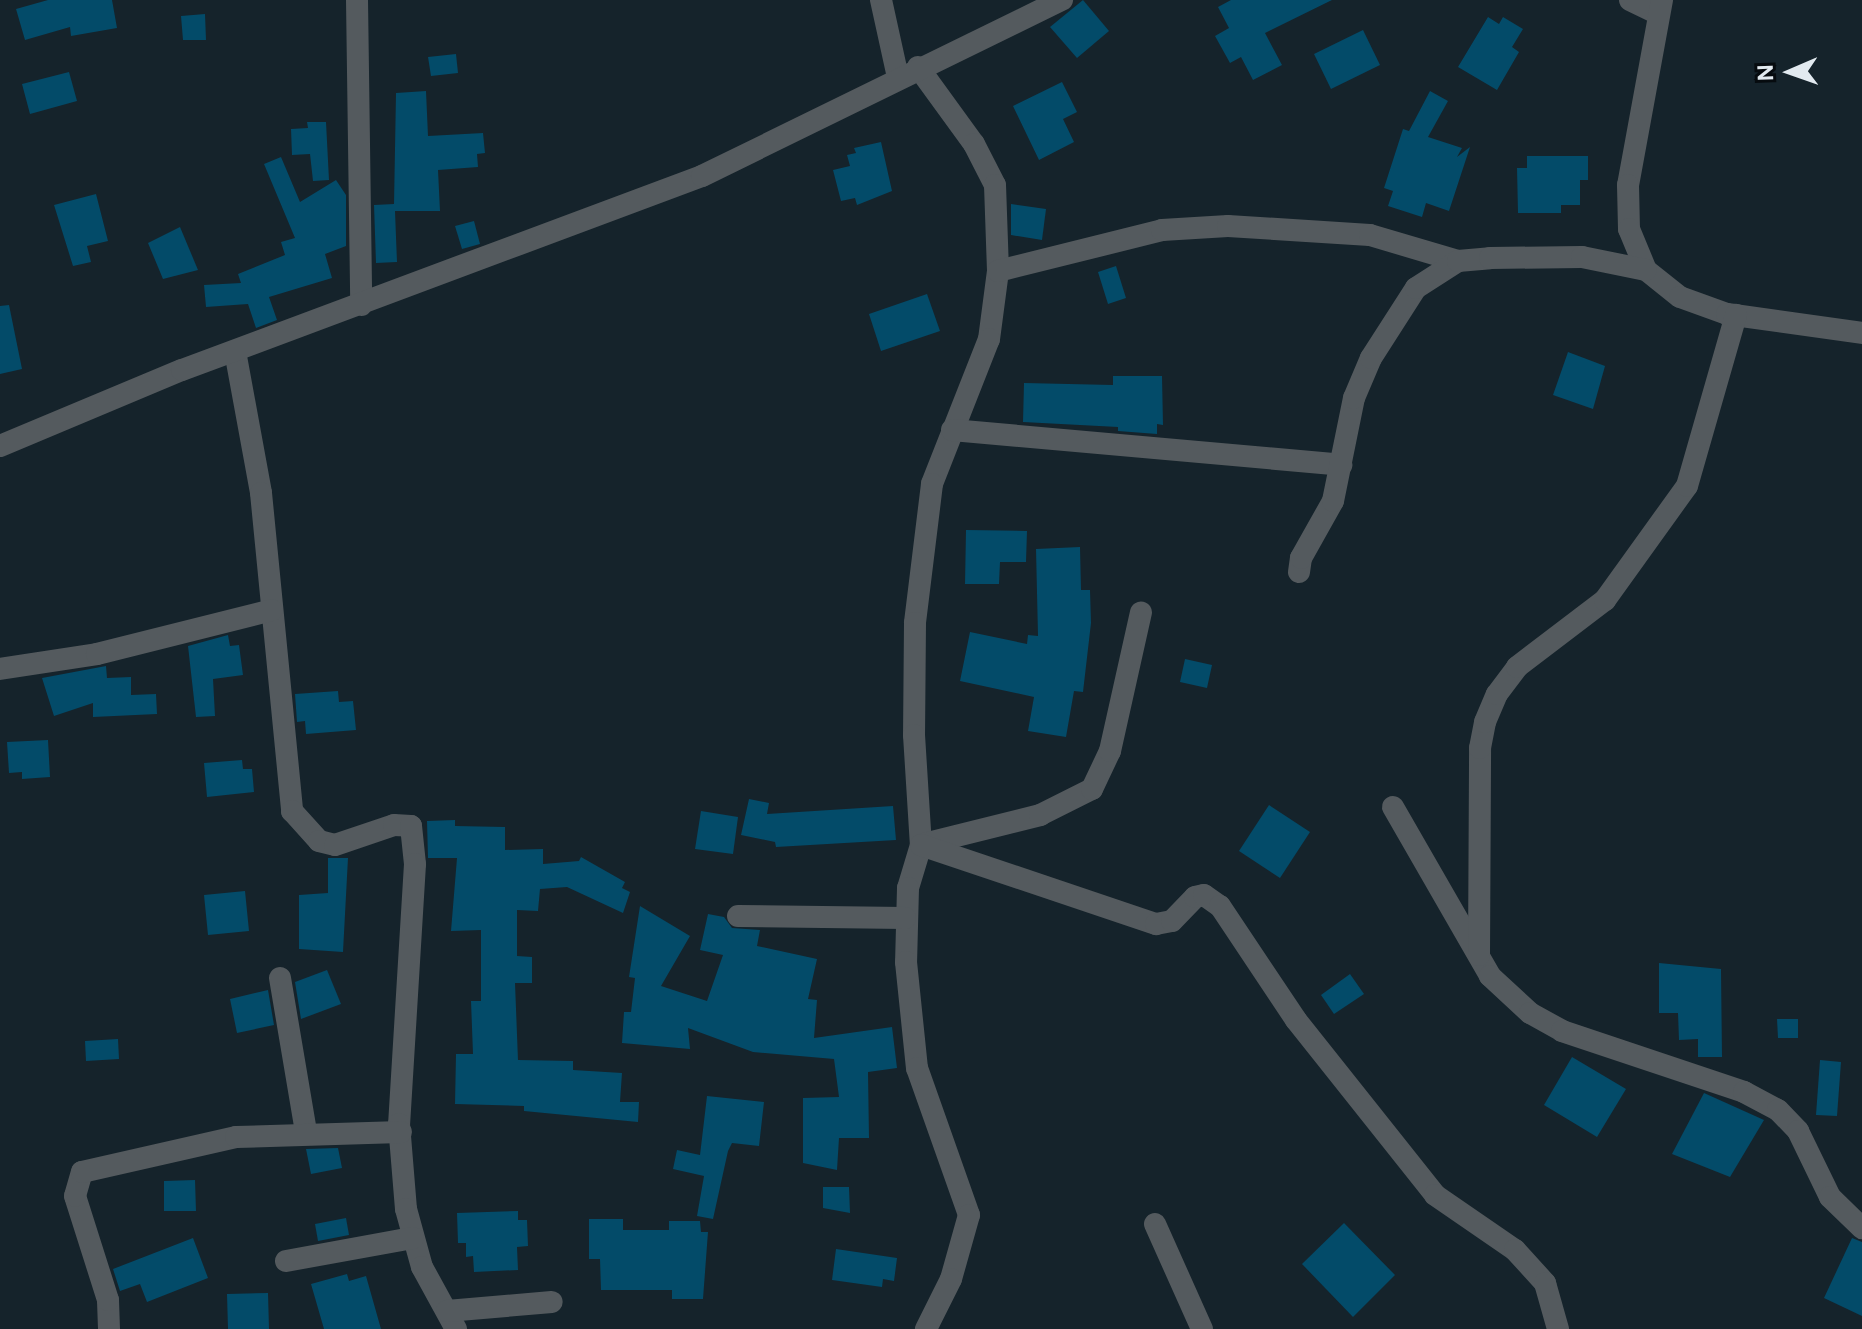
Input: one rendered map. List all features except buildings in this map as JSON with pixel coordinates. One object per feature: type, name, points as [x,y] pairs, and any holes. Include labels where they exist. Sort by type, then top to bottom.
[{"type":"street","points":[[357,0],[361,305]]},
{"type":"street","points":[[881,0],[898,77]]},
{"type":"street","points":[[0,446],[235,351],[702,176],[918,67],[1062,0]]},
{"type":"street","points":[[1630,0],[1660,7],[1628,185],[1629,229],[1646,270],[1680,297],[1736,315],[1862,333]]},
{"type":"street","points":[[918,67],[974,144],[995,185],[998,271],[989,339],[952,430],[924,517],[915,623],[914,735],[921,845],[905,918],[917,1068],[969,1215],[951,1279],[926,1329]]},
{"type":"street","points":[[998,271],[1162,230],[1228,226],[1370,235],[1458,261],[1539,255],[1646,270]]},
{"type":"street","points":[[1299,572],[1301,558],[1333,501],[1354,398],[1371,358],[1416,288],[1458,261]]},
{"type":"street","points":[[1479,955],[1480,748],[1485,722],[1497,694],[1517,667],[1605,600],[1687,486],[1736,315]]},
{"type":"street","points":[[235,351],[261,493],[289,798],[301,825],[319,841],[335,845],[394,825],[411,826],[415,864],[401,1132],[406,1209],[422,1267],[452,1320],[552,1302]]},
{"type":"street","points":[[952,430],[1341,465]]},
{"type":"street","points":[[0,669],[97,654],[272,610]]},
{"type":"street","points":[[921,845],[1040,815],[1092,789],[1110,751],[1141,612]]},
{"type":"street","points":[[1393,807],[1490,976],[1530,1013],[1562,1031],[1717,1082],[1778,1110],[1798,1131],[1830,1197],[1858,1218]]},
{"type":"street","points":[[921,845],[1156,924],[1172,921],[1195,897],[1204,895],[1220,906],[1296,1020],[1435,1195],[1515,1250],[1545,1283],[1558,1329]]},
{"type":"street","points":[[738,916],[905,918]]},
{"type":"street","points":[[280,978],[306,1131]]},
{"type":"street","points":[[109,1329],[108,1300],[75,1196],[82,1172],[236,1137],[306,1131],[401,1132]]},
{"type":"street","points":[[1155,1224],[1202,1329]]},
{"type":"street","points":[[286,1261],[413,1238]]}]
